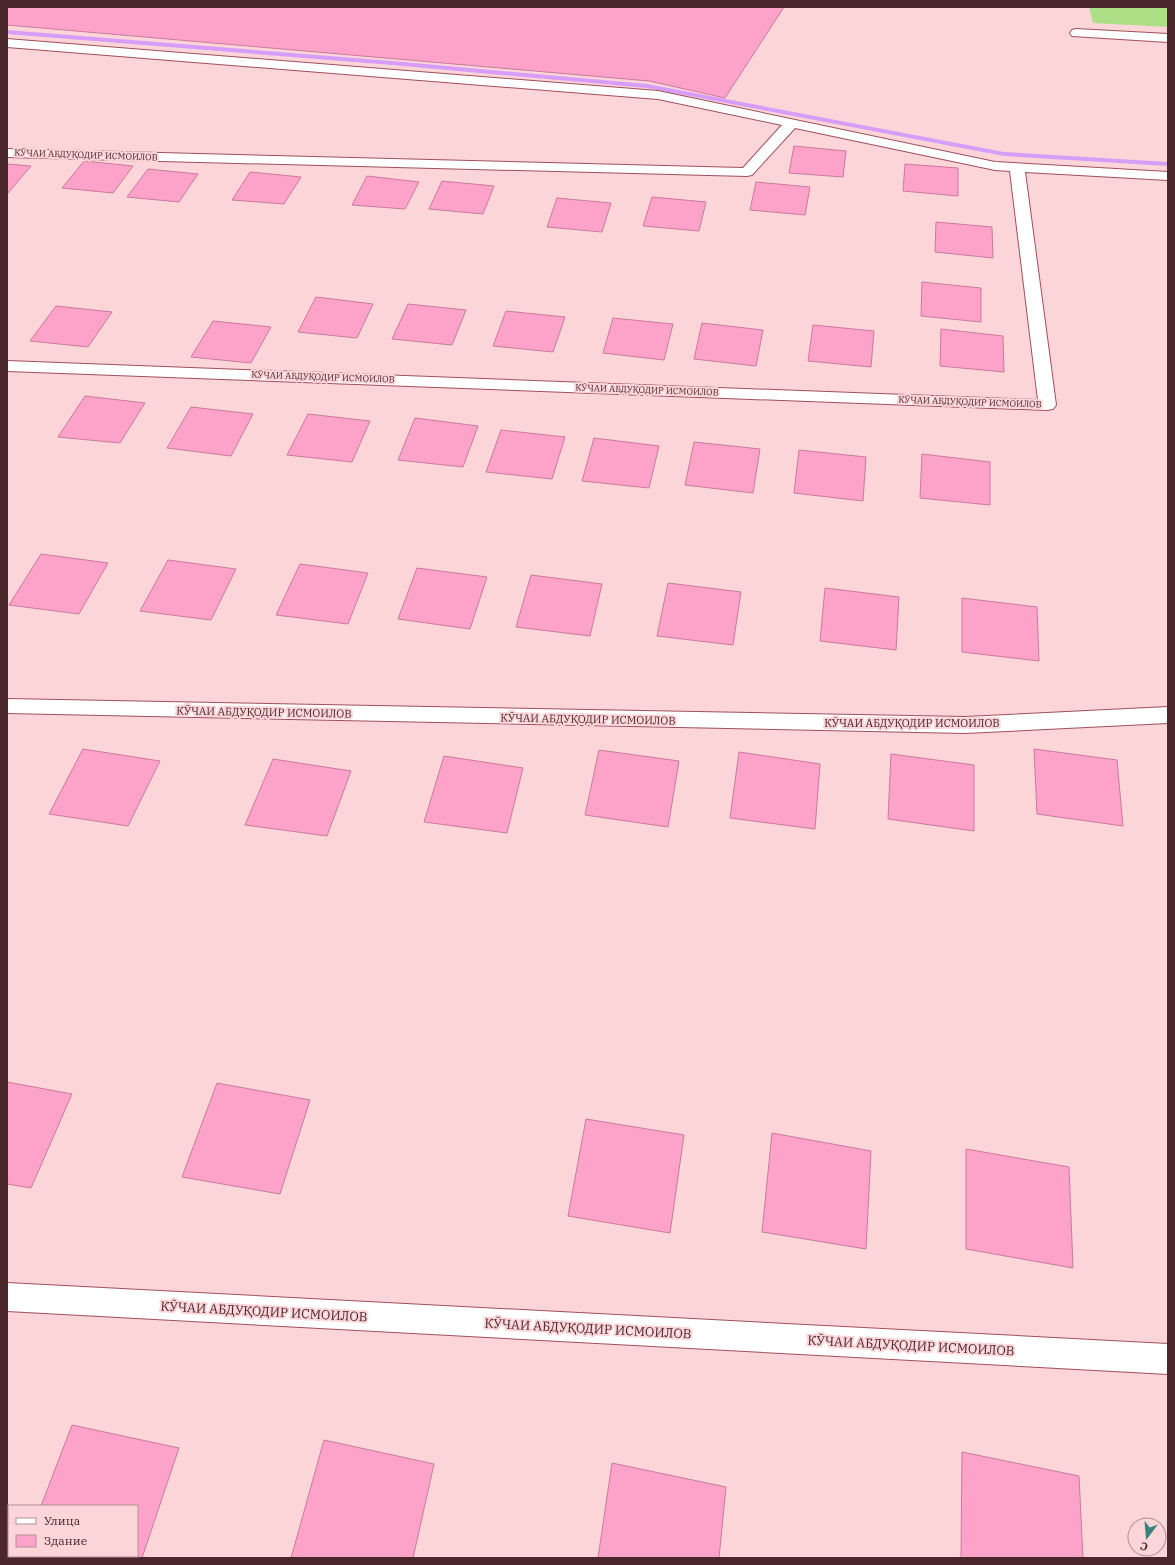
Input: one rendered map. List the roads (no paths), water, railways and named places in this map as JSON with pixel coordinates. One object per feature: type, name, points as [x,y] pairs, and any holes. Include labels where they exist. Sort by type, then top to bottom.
[{"type":"street","points":[[1076,33],[1168,38]]},
{"type":"street","points":[[7,43],[658,95],[995,166],[1168,176]]},
{"type":"street","name":"КӮЧАИ АБДУҚОДИР ИСМОИЛОВ","points":[[7,153],[747,172],[792,123]]},
{"type":"street","name":"КӮЧАИ АБДУҚОДИР ИСМОИЛОВ","points":[[7,366],[1047,405],[1017,167]]},
{"type":"street","name":"КӮЧАИ АБДУҚОДИР ИСМОИЛОВ","points":[[7,706],[965,725],[1168,715]]},
{"type":"street","name":"КӮЧАИ АБДУҚОДИР ИСМОИЛОВ","points":[[7,1297],[1168,1359]]},
{"type":"waterway","points":[[7,32],[392,63],[647,86],[1004,154],[1168,164]]}]
